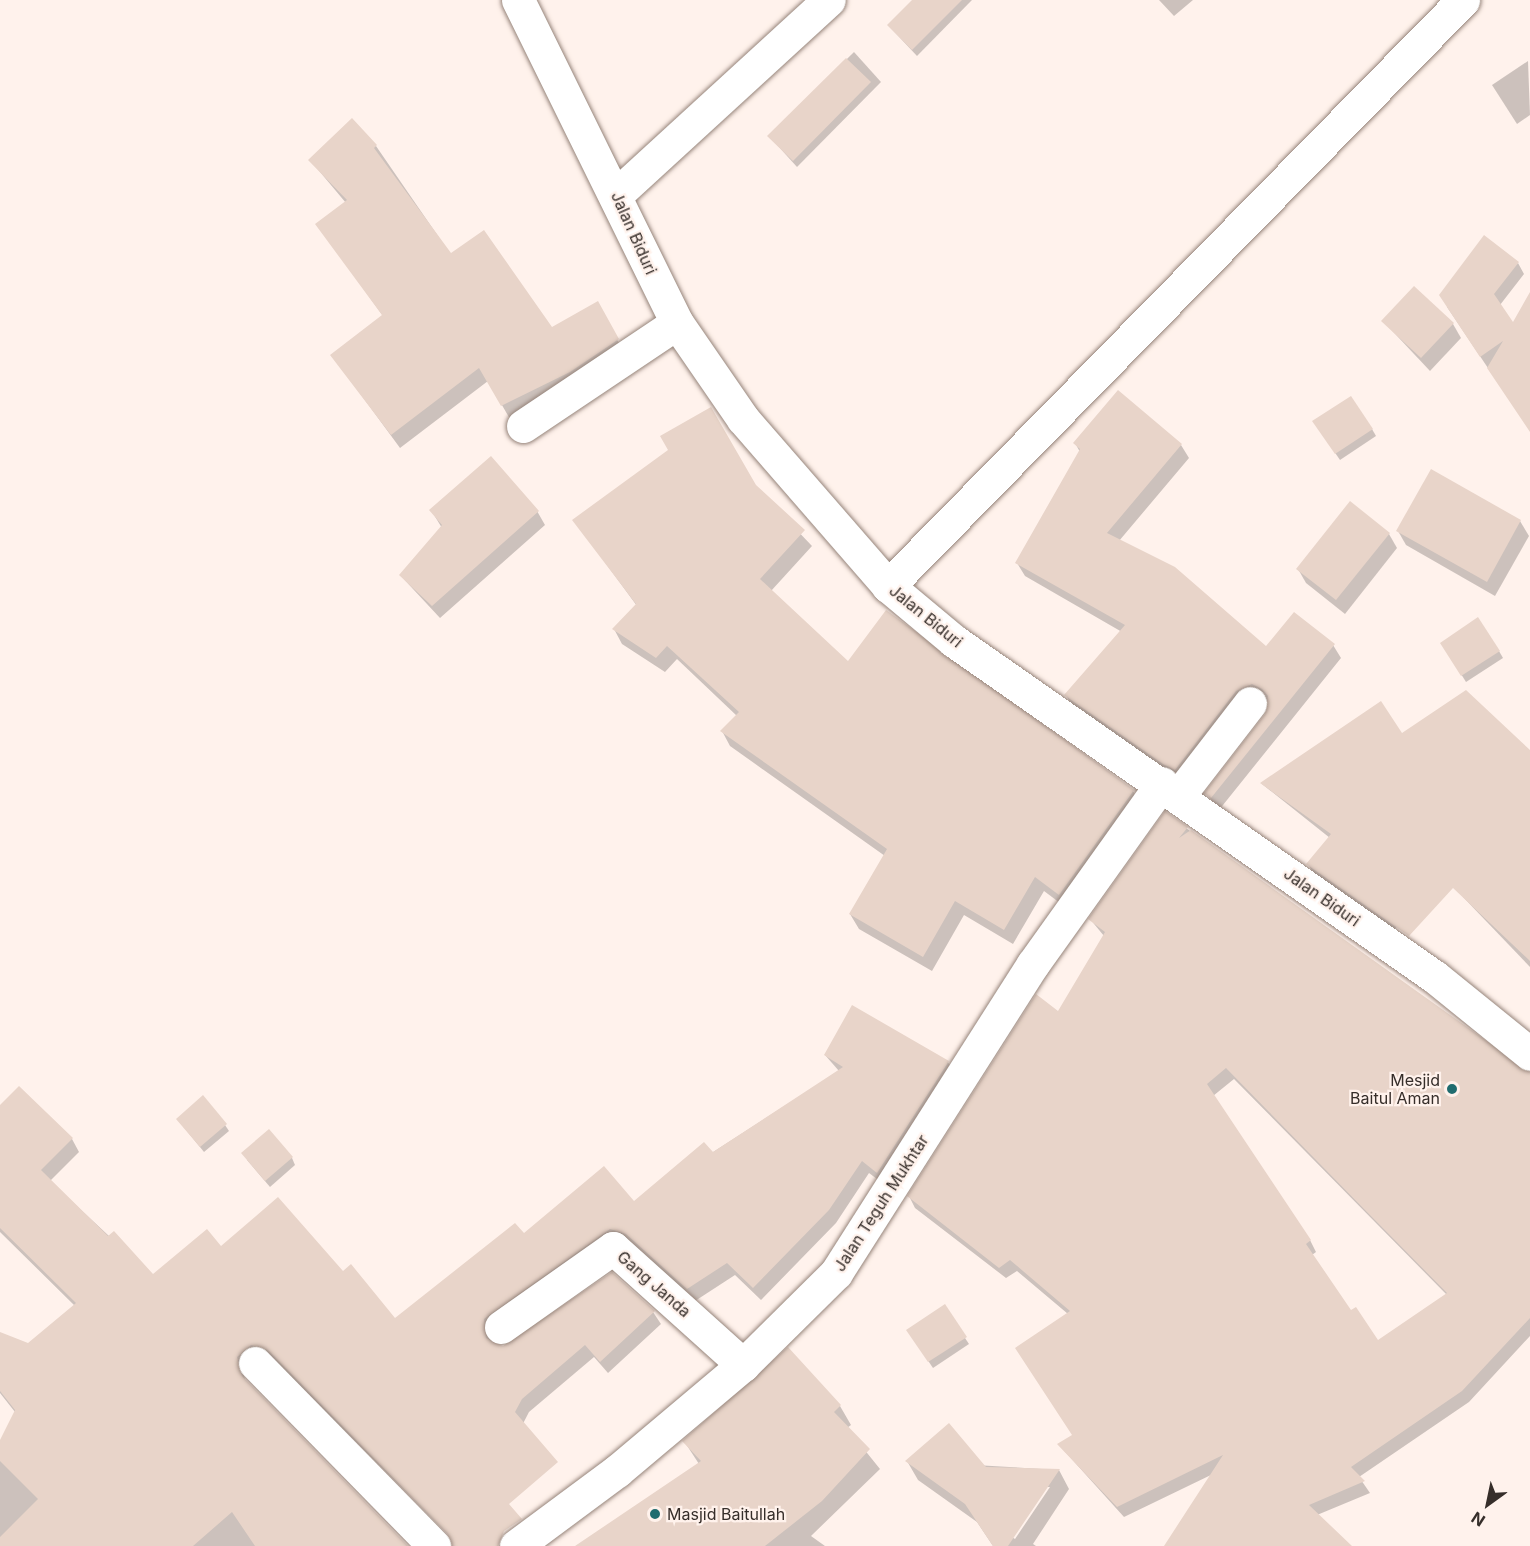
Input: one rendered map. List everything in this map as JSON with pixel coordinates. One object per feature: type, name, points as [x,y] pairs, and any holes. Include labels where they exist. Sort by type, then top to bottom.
[{"type":"street","name":"Jalan Biduri","points":[[518,0],[617,194],[677,322],[743,419],[888,586],[954,641],[1170,789],[1435,977],[1530,1054]]},
{"type":"street","points":[[617,194],[829,0]]},
{"type":"street","points":[[888,586],[1462,0]]},
{"type":"street","points":[[522,426],[677,322]]},
{"type":"street","name":"Jalan Teguh Mukhtar","points":[[516,1546],[617,1471],[743,1365],[836,1273],[1033,964],[1170,789],[1250,703]]},
{"type":"street","name":"Gang Janda","points":[[501,1327],[613,1248],[743,1365]]},
{"type":"street","points":[[255,1363],[434,1546]]},
{"type":"building","points":[[912,0],[962,0],[912,50],[887,25]]},
{"type":"building","points":[[846,58],[871,82],[793,161],[767,136]]},
{"type":"building","points":[[352,118],[377,145],[374,148],[451,253],[484,230],[552,327],[598,301],[619,339],[570,372],[501,406],[479,368],[391,435],[330,355],[382,315],[315,224],[347,200],[308,160]]},
{"type":"building","points":[[1484,235],[1519,262],[1494,294],[1513,322],[1530,292],[1530,432],[1487,368],[1503,341],[1480,357],[1439,295]]},
{"type":"building","points":[[1414,286],[1454,323],[1421,358],[1381,321]]},
{"type":"building","points":[[1118,390],[1182,444],[1107,533],[1175,567],[1266,646],[1294,612],[1335,644],[1211,798],[1204,793],[1265,714],[1268,696],[1262,689],[1252,684],[1236,691],[1175,770],[1163,764],[1064,695],[1125,625],[1015,563],[1080,449],[1073,443]]},
{"type":"building","points":[[1351,396],[1373,429],[1335,454],[1312,421]]},
{"type":"building","points":[[711,407],[756,485],[805,530],[760,579],[848,661],[886,610],[1134,790],[1059,895],[1035,877],[1004,930],[955,901],[923,957],[849,914],[887,849],[720,731],[739,712],[667,646],[656,658],[612,629],[636,604],[572,520],[668,450],[660,436]]},
{"type":"building","points":[[491,456],[539,511],[432,606],[399,575],[442,525],[429,510]]},
{"type":"building","points":[[1431,469],[1521,520],[1487,582],[1396,531]]},
{"type":"building","points":[[1350,501],[1390,533],[1336,600],[1296,569]]},
{"type":"building","points":[[1478,617],[1500,651],[1461,676],[1440,643]]},
{"type":"building","points":[[1466,690],[1530,750],[1530,961],[1453,888],[1409,936],[1306,864],[1331,834],[1260,783],[1381,701],[1402,733]]},
{"type":"building","points":[[1165,811],[1188,827],[1179,838],[1191,830],[1530,1072],[1530,1318],[1462,1391],[1351,1467],[1365,1481],[1309,1505],[1352,1546],[1164,1546],[1223,1455],[1117,1507],[1057,1444],[1072,1435],[1015,1348],[1070,1311],[1010,1260],[999,1268],[907,1196],[1036,994],[1058,1011],[1105,932],[1088,919]],"holes":[[[1226,1068],[1447,1293],[1378,1340],[1356,1307],[1351,1310],[1306,1244],[1311,1240],[1207,1084]]]},
{"type":"building","points":[[852,1005],[949,1061],[877,1173],[862,1161],[829,1210],[753,1288],[727,1263],[687,1289],[626,1234],[610,1229],[484,1319],[486,1338],[503,1346],[612,1272],[655,1311],[600,1362],[585,1345],[522,1399],[515,1412],[558,1462],[509,1504],[522,1519],[504,1531],[498,1546],[452,1546],[447,1533],[268,1350],[251,1345],[237,1357],[242,1376],[408,1546],[255,1546],[232,1512],[193,1546],[0,1546],[0,1537],[38,1499],[0,1461],[0,1440],[15,1410],[0,1391],[0,1332],[28,1343],[76,1303],[0,1228],[0,1105],[19,1086],[73,1138],[41,1170],[108,1236],[114,1231],[153,1274],[207,1229],[221,1246],[278,1197],[343,1271],[351,1264],[395,1318],[515,1223],[524,1233],[604,1166],[634,1201],[704,1142],[713,1152],[843,1067],[824,1055]]},
{"type":"building","points":[[203,1095],[227,1124],[200,1147],[176,1119]]},
{"type":"building","points":[[269,1129],[293,1157],[265,1181],[241,1153]]},
{"type":"building","points":[[945,1304],[967,1337],[928,1362],[906,1330]]},
{"type":"building","points":[[788,1347],[841,1405],[834,1412],[870,1449],[822,1501],[765,1546],[575,1546],[701,1461],[682,1441]]},
{"type":"building","points":[[949,1423],[986,1467],[1060,1469],[1008,1546],[993,1546],[965,1504],[905,1461]]},
{"type":"place","name":"Mesjid Baitul Aman","points":[[1452,1089]]},
{"type":"place","name":"Masjid Baitullah","points":[[655,1514]]}]
